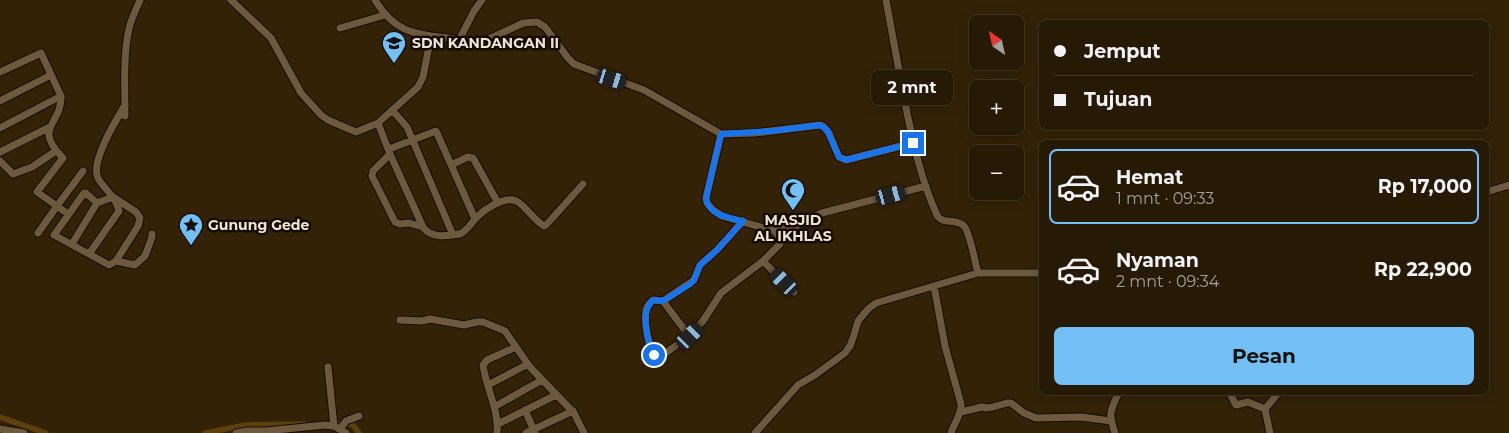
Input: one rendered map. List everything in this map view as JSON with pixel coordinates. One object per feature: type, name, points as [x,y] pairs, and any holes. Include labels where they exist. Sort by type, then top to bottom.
[{"type":"street","points":[[125,116],[128,32],[140,0]]},
{"type":"street","points":[[231,0],[271,38],[301,93],[321,115],[356,132],[378,123],[420,84],[431,36]]},
{"type":"street","points":[[375,0],[385,15],[400,27],[420,35],[470,43],[481,43],[523,23],[537,22],[545,27],[574,64],[644,90],[721,134],[764,132],[820,125],[827,130],[839,157],[846,160],[913,143]]},
{"type":"street","points":[[459,40],[482,0]]},
{"type":"street","points":[[886,0],[913,143],[926,186],[940,220],[959,223],[964,226],[978,273]]},
{"type":"street","points":[[340,28],[385,15]]},
{"type":"street","points":[[0,72],[41,52],[61,96],[62,104],[48,136],[53,148],[63,158],[37,192],[68,214]]},
{"type":"street","points":[[0,101],[51,74]]},
{"type":"street","points":[[0,128],[61,96]]},
{"type":"street","points":[[89,254],[119,211],[117,203],[98,179],[95,170],[100,152],[111,128],[125,105]]},
{"type":"street","points":[[392,110],[404,123],[412,139],[453,235]]},
{"type":"street","points":[[378,123],[423,227],[428,233],[434,235],[453,235],[464,232],[475,219],[505,200],[516,201],[544,226],[548,224],[582,184]]},
{"type":"street","points":[[0,152],[50,128]]},
{"type":"street","points":[[423,227],[395,222],[372,176],[372,172],[390,152],[412,139],[436,131],[475,219]]},
{"type":"street","points":[[721,134],[706,198],[707,203],[722,216],[775,231],[798,225],[822,213],[926,186]]},
{"type":"street","points":[[0,161],[13,174],[32,167],[56,151]]},
{"type":"street","points":[[451,164],[468,157],[473,158],[498,203]]},
{"type":"street","points":[[38,232],[83,171]]},
{"type":"street","points":[[1489,191],[1509,185]]},
{"type":"street","points":[[97,203],[84,193],[54,235],[109,265],[116,262],[136,265],[145,256],[152,234]]},
{"type":"street","points":[[72,244],[97,203],[113,197]]},
{"type":"street","points":[[113,197],[136,212],[140,218],[138,226],[116,262]]},
{"type":"street","points":[[743,221],[717,250],[700,265],[694,280],[690,284],[663,301],[653,300],[648,304],[646,311],[648,337],[654,355],[657,357],[660,357],[690,336],[703,321],[721,293],[763,261],[780,244],[775,231]]},
{"type":"street","points":[[763,261],[794,292]]},
{"type":"street","points":[[754,433],[798,385],[829,366],[845,352],[850,346],[858,322],[868,309],[876,303],[978,273],[1039,273]]},
{"type":"street","points":[[934,286],[946,346],[961,404],[961,412],[950,433]]},
{"type":"street","points":[[663,301],[690,336]]},
{"type":"street","points":[[400,320],[422,321],[430,319],[464,325],[483,322],[505,331],[528,364],[572,411],[582,432]]},
{"type":"street","points":[[497,433],[498,424],[484,372],[484,363],[516,347]]},
{"type":"street","points":[[488,385],[528,364]]},
{"type":"street","points":[[328,367],[331,408],[339,426]]},
{"type":"street","points":[[494,407],[542,380]]},
{"type":"street","points":[[498,424],[556,395]]},
{"type":"street","points":[[1115,433],[1111,422],[1111,408],[1118,395]]},
{"type":"street","points":[[1231,395],[1236,405],[1248,402],[1265,409]]},
{"type":"street","points":[[1265,409],[1277,395]]},
{"type":"street","points":[[961,412],[1011,403],[1024,413],[1036,418],[1081,416],[1111,422]]},
{"type":"street","points":[[1265,409],[1270,433]]},
{"type":"street","points":[[525,410],[535,431]]},
{"type":"street","points":[[526,433],[535,431],[572,411]]},
{"type":"street","points":[[236,433],[307,426],[339,426],[359,416]]},
{"type":"street","points":[[0,429],[24,433]]},
{"type":"waterway","points":[[0,417],[46,433]]},
{"type":"waterway","points":[[205,433],[246,425],[304,424]]},
{"type":"waterway","points":[[331,424],[352,424],[359,433]]},
{"type":"place","name":"SDN KANDANGAN II","points":[[394,64]]},
{"type":"place","name":"MASJID AL IKHLAS","points":[[793,211]]},
{"type":"place","name":"Gunung Gede","points":[[191,246]]},
{"type":"route","points":[[654,355],[650,345],[646,321],[648,304],[653,300],[663,301],[670,298],[690,284],[694,280],[702,262],[717,250],[743,221],[722,216],[707,203],[706,198],[721,134],[755,133],[820,125],[829,133],[839,157],[846,160],[913,143]]}]
